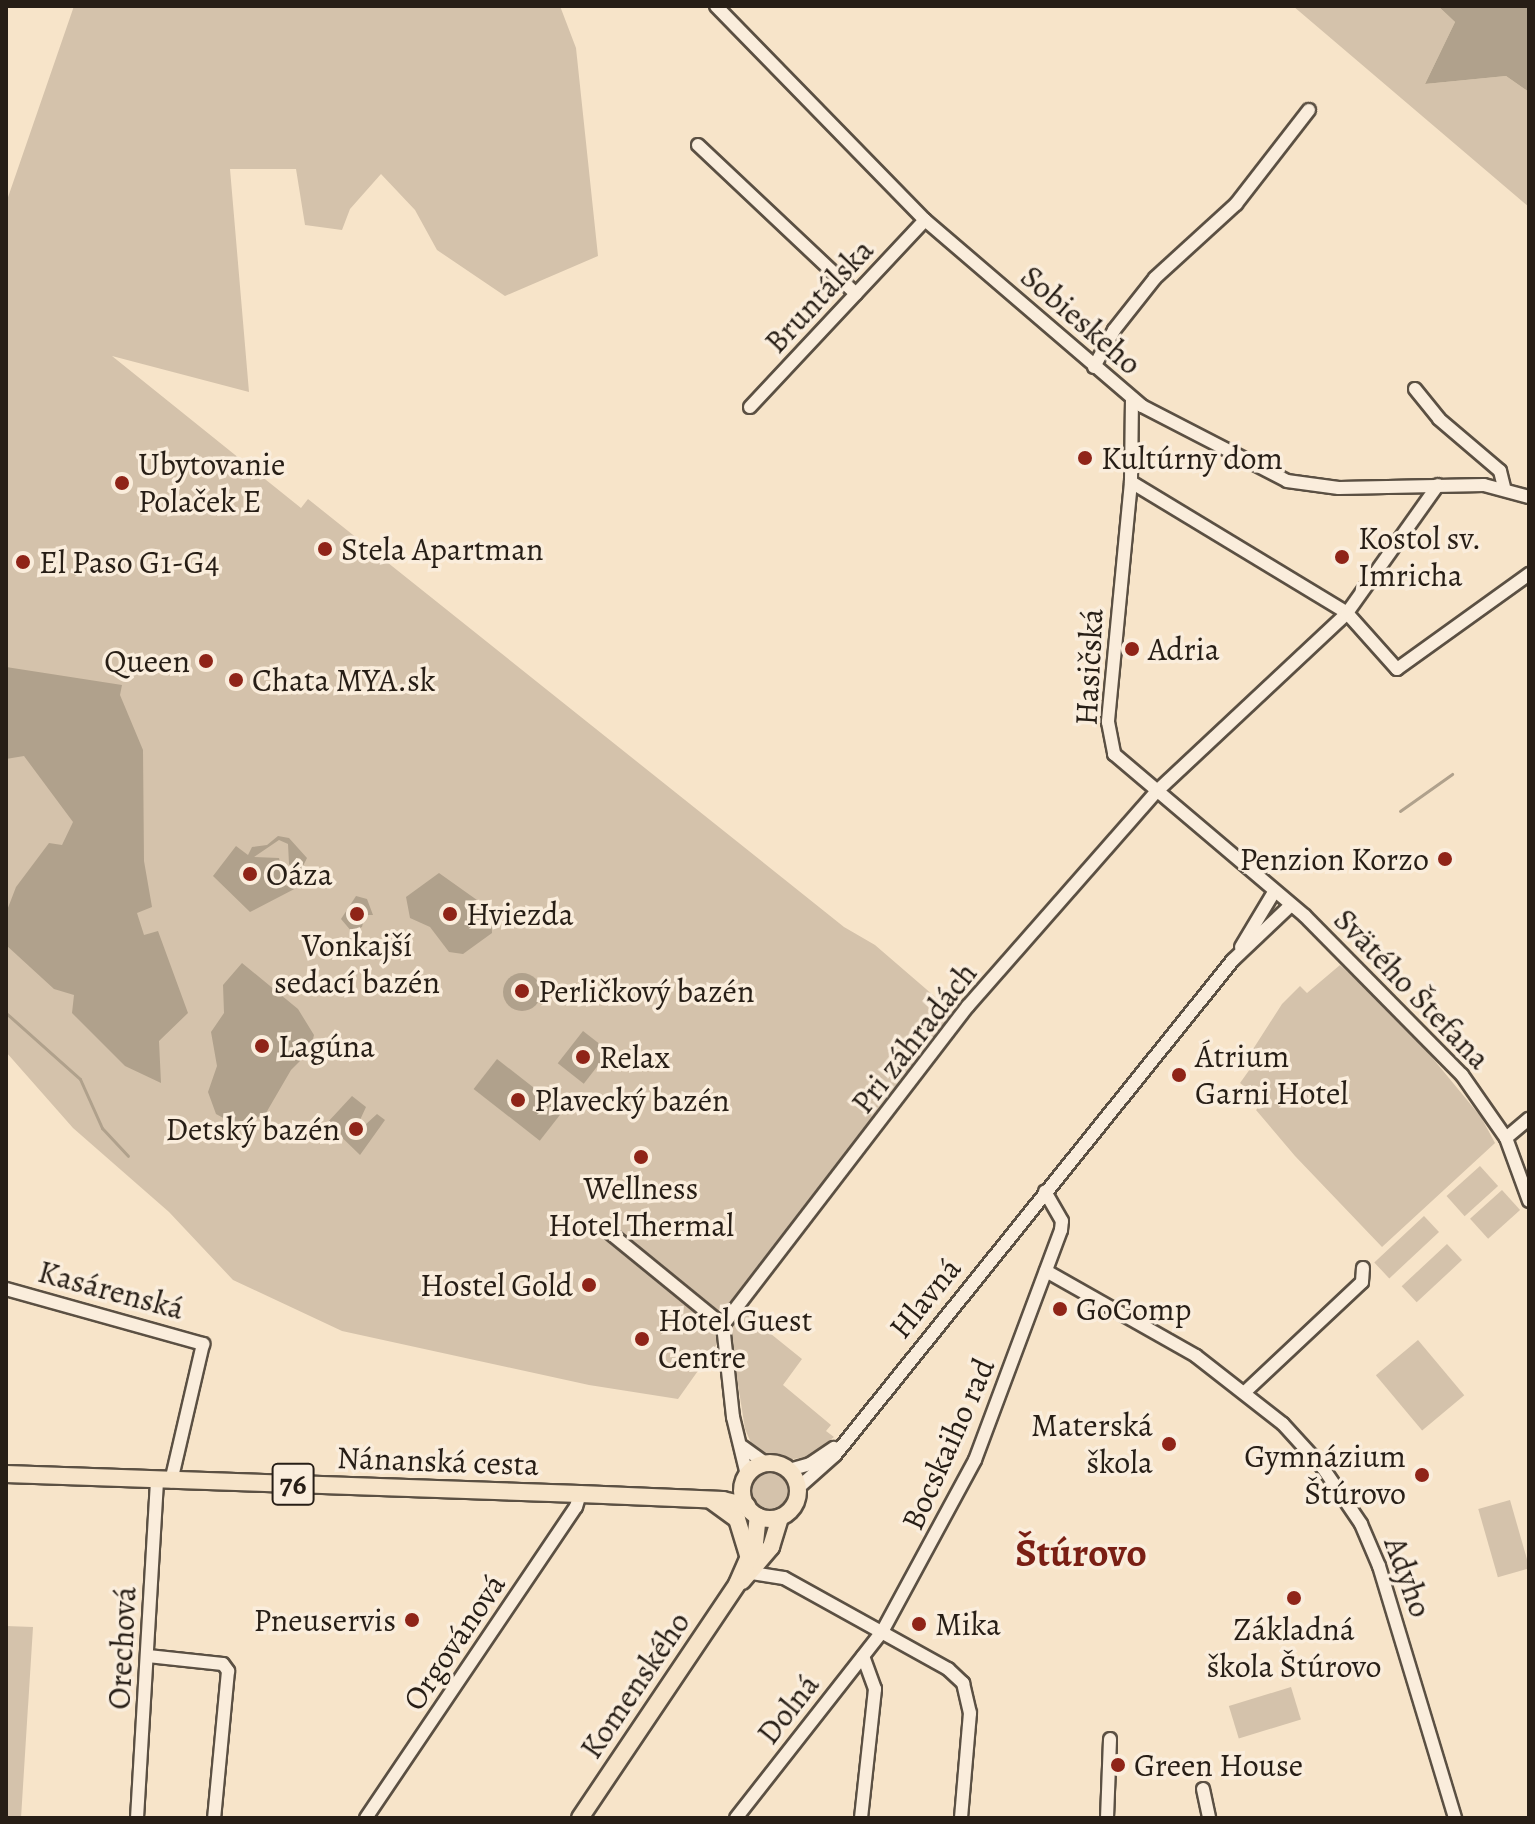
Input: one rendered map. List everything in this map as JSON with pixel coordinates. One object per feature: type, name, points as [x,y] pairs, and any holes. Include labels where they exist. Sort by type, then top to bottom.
[{"type":"main road","points":[[765,1463],[789,1470],[798,1488],[794,1505],[780,1517]]},
{"type":"main road","name":"76","points":[[677,1498],[746,1479],[765,1463]]},
{"type":"main road","name":"Nánanská cesta","points":[[6,1474],[677,1498]]},
{"type":"main road","points":[[746,1479],[753,1511],[750,1566]]},
{"type":"main road","name":"76","points":[[677,1498],[711,1500],[780,1517]]},
{"type":"main road","points":[[711,1500],[741,1524],[750,1566]]},
{"type":"main road","name":"Komenského","points":[[580,1818],[737,1584],[750,1566],[771,1547],[780,1517]]},
{"type":"street","name":"Sobieskeho","points":[[716,6],[925,220],[1132,398],[1287,481],[1339,488],[1504,487],[1529,497]]},
{"type":"street","points":[[1094,367],[1114,330],[1155,278],[1236,204],[1309,110]]},
{"type":"street","points":[[698,145],[856,294]]},
{"type":"street","name":"Bruntálska","points":[[750,407],[925,220]]},
{"type":"street","points":[[1415,389],[1439,419],[1500,471],[1504,487]]},
{"type":"street","name":"Hasičská","points":[[1132,398],[1131,482],[1109,733],[1118,761],[1291,905]]},
{"type":"street","points":[[1131,482],[1347,613],[1397,669],[1529,574]]},
{"type":"street","name":"Pri záhradách","points":[[723,1325],[968,1006],[1156,792],[1347,613],[1438,485]]},
{"type":"street","name":"Hlavná","points":[[1233,960],[1274,892]]},
{"type":"street","name":"Hlavná","points":[[798,1488],[823,1469],[1233,960],[1291,905]]},
{"type":"street","name":"Svätého Štefana","points":[[1291,905],[1462,1075],[1506,1138],[1529,1201]]},
{"type":"street","points":[[1506,1138],[1529,1119]]},
{"type":"street","points":[[1045,1191],[1062,1221],[1046,1271]]},
{"type":"street","points":[[610,1233],[723,1325],[733,1417],[743,1447],[746,1479]]},
{"type":"street","points":[[1246,1391],[1362,1282],[1363,1268]]},
{"type":"street","name":"Adyho","points":[[1046,1271],[1196,1356],[1246,1391],[1323,1468],[1361,1524],[1400,1627],[1455,1818]]},
{"type":"street","name":"Bocskaiho rad","points":[[882,1632],[975,1460],[1046,1271]]},
{"type":"street","name":"Kasárenská","points":[[6,1289],[203,1344],[164,1481]]},
{"type":"street","name":"Hlavná","points":[[789,1470],[810,1464],[846,1438]]},
{"type":"street","points":[[743,1447],[765,1463]]},
{"type":"street","name":"Orechová","points":[[137,1818],[164,1481]]},
{"type":"street","name":"Orgovánová","points":[[366,1818],[573,1512],[580,1494]]},
{"type":"street","points":[[771,1547],[772,1562],[784,1578]]},
{"type":"street","points":[[750,1566],[784,1578],[948,1669],[967,1691],[970,1713],[961,1818]]},
{"type":"street","name":"Dolná","points":[[736,1818],[882,1632]]},
{"type":"street","points":[[148,1656],[223,1664],[228,1671],[214,1818]]},
{"type":"street","points":[[861,1818],[875,1689],[863,1656]]},
{"type":"street","points":[[1107,1818],[1110,1739]]},
{"type":"street","points":[[1203,1789],[1209,1818]]},
{"type":"shaded area","points":[[74,6],[560,6],[576,48],[598,256],[505,296],[437,250],[415,210],[381,174],[350,209],[342,230],[305,225],[296,169],[230,169],[249,392],[112,356],[301,508],[308,499],[844,927],[875,945],[955,1014],[960,1028],[741,1310],[802,1359],[783,1385],[831,1425],[826,1431],[834,1437],[810,1456],[783,1461],[755,1452],[745,1429],[729,1327],[678,1399],[589,1385],[342,1331],[233,1280],[169,1212],[73,1128],[6,1052],[6,203]]},
{"type":"shaded area","points":[[1293,6],[1438,6],[1455,22],[1425,84],[1506,76],[1529,92],[1529,207]]},
{"type":"shaded area","points":[[1438,6],[1529,6],[1529,92],[1506,76],[1425,84],[1455,22]]},
{"type":"shaded area","points":[[6,667],[122,685],[120,695],[143,750],[144,861],[152,907],[137,913],[144,935],[158,931],[188,1013],[159,1041],[161,1083],[125,1066],[72,1013],[74,995],[54,989],[6,945],[6,913],[16,887],[49,843],[62,845],[73,822],[24,756],[6,759]]},
{"type":"shaded area","name":"Oáza","points":[[278,836],[289,838],[307,858],[301,870],[304,884],[250,912],[213,876],[236,846],[248,855],[252,847],[267,845]],"holes":[[[279,840],[288,844],[289,864],[299,877],[292,888],[285,885],[279,858],[254,857]]]},
{"type":"shaded area","name":"Hviezda","points":[[439,873],[491,910],[492,933],[463,954],[449,952],[430,927],[410,918],[406,897]]},
{"type":"shaded area","name":"Vonkajší sedací bazén","points":[[356,896],[367,899],[373,915],[365,915],[362,927],[352,932],[341,919]]},
{"type":"shaded area","name":"Lagúna","points":[[242,963],[298,1009],[314,1035],[310,1051],[291,1070],[266,1113],[240,1127],[216,1114],[208,1092],[217,1066],[211,1032],[224,1013],[223,985]]},
{"type":"shaded area","points":[[1340,965],[1407,1027],[1481,1117],[1495,1143],[1382,1247],[1295,1156],[1256,1110],[1264,1102],[1240,1083],[1255,1062],[1248,1057],[1282,1004],[1300,986],[1307,993]]},
{"type":"shaded area","name":"Perličkový bazén","points":[[522,973],[535,979],[541,992],[535,1005],[522,1011],[509,1005],[503,992],[509,979]]},
{"type":"shaded area","name":"Relax","points":[[583,1031],[609,1051],[584,1084],[558,1063]]},
{"type":"shaded area","name":"Plavecký bazén","points":[[497,1059],[563,1111],[540,1141],[474,1089]]},
{"type":"shaded area","name":"Detský bazén","points":[[352,1096],[366,1107],[360,1120],[365,1125],[377,1114],[385,1120],[360,1155],[327,1123]]},
{"type":"shaded area","points":[[1480,1166],[1498,1186],[1465,1216],[1447,1196]]},
{"type":"shaded area","points":[[1502,1190],[1520,1210],[1488,1239],[1470,1219]]},
{"type":"shaded area","points":[[1424,1216],[1439,1232],[1389,1278],[1374,1262]]},
{"type":"shaded area","points":[[1447,1244],[1462,1260],[1417,1302],[1402,1286]]},
{"type":"shaded area","points":[[1418,1340],[1464,1395],[1422,1431],[1376,1375]]},
{"type":"shaded area","points":[[770,1470],[784,1476],[790,1490],[784,1504],[770,1510],[756,1504],[750,1490],[756,1476]]},
{"type":"shaded area","points":[[1510,1500],[1529,1568],[1498,1577],[1478,1509]]},
{"type":"shaded area","points":[[6,1626],[33,1627],[21,1818],[6,1818]]},
{"type":"shaded area","points":[[1291,1687],[1301,1720],[1239,1739],[1229,1706]]},
{"type":"waterway","points":[[1400,811],[1452,774]]},
{"type":"waterway","points":[[6,1013],[80,1079],[102,1128],[128,1156]]},
{"type":"place","name":"Kultúrny dom","points":[[1085,458]]},
{"type":"place","name":"Ubytovanie Polaček E","points":[[122,483]]},
{"type":"place","name":"Stela Apartman","points":[[325,549]]},
{"type":"place","name":"Kostol sv. Imricha","points":[[1342,557]]},
{"type":"place","name":"El Paso G1-G4","points":[[23,562]]},
{"type":"place","name":"Adria","points":[[1132,649]]},
{"type":"place","name":"Queen","points":[[206,661]]},
{"type":"place","name":"Chata MYA.sk","points":[[236,680]]},
{"type":"place","name":"Penzion Korzo","points":[[1445,859]]},
{"type":"place","name":"Oáza","points":[[250,874]]},
{"type":"place","name":"Vonkajší sedací bazén","points":[[357,914]]},
{"type":"place","name":"Hviezda","points":[[450,914]]},
{"type":"place","name":"Perličkový bazén","points":[[522,991]]},
{"type":"place","name":"Lagúna","points":[[262,1046]]},
{"type":"place","name":"Relax","points":[[583,1057]]},
{"type":"place","name":"Átrium Garni Hotel","points":[[1179,1075]]},
{"type":"place","name":"Plavecký bazén","points":[[518,1100]]},
{"type":"place","name":"Detský bazén","points":[[356,1129]]},
{"type":"place","name":"Wellness Hotel Thermal","points":[[641,1157]]},
{"type":"place","name":"Hostel Gold","points":[[589,1285]]},
{"type":"place","name":"GoComp","points":[[1060,1309]]},
{"type":"place","name":"Hotel Guest Centre","points":[[642,1339]]},
{"type":"place","name":"Materská škola","points":[[1169,1444]]},
{"type":"place","name":"Gymnázium Štúrovo","points":[[1422,1475]]},
{"type":"place","name":"Základná škola Štúrovo","points":[[1294,1598]]},
{"type":"place","name":"Pneuservis","points":[[412,1620]]},
{"type":"place","name":"Mika","points":[[919,1624]]},
{"type":"place","name":"Green House","points":[[1118,1765]]},
{"type":"district","name":"Štúrovo","points":[[1081,1553]]}]
